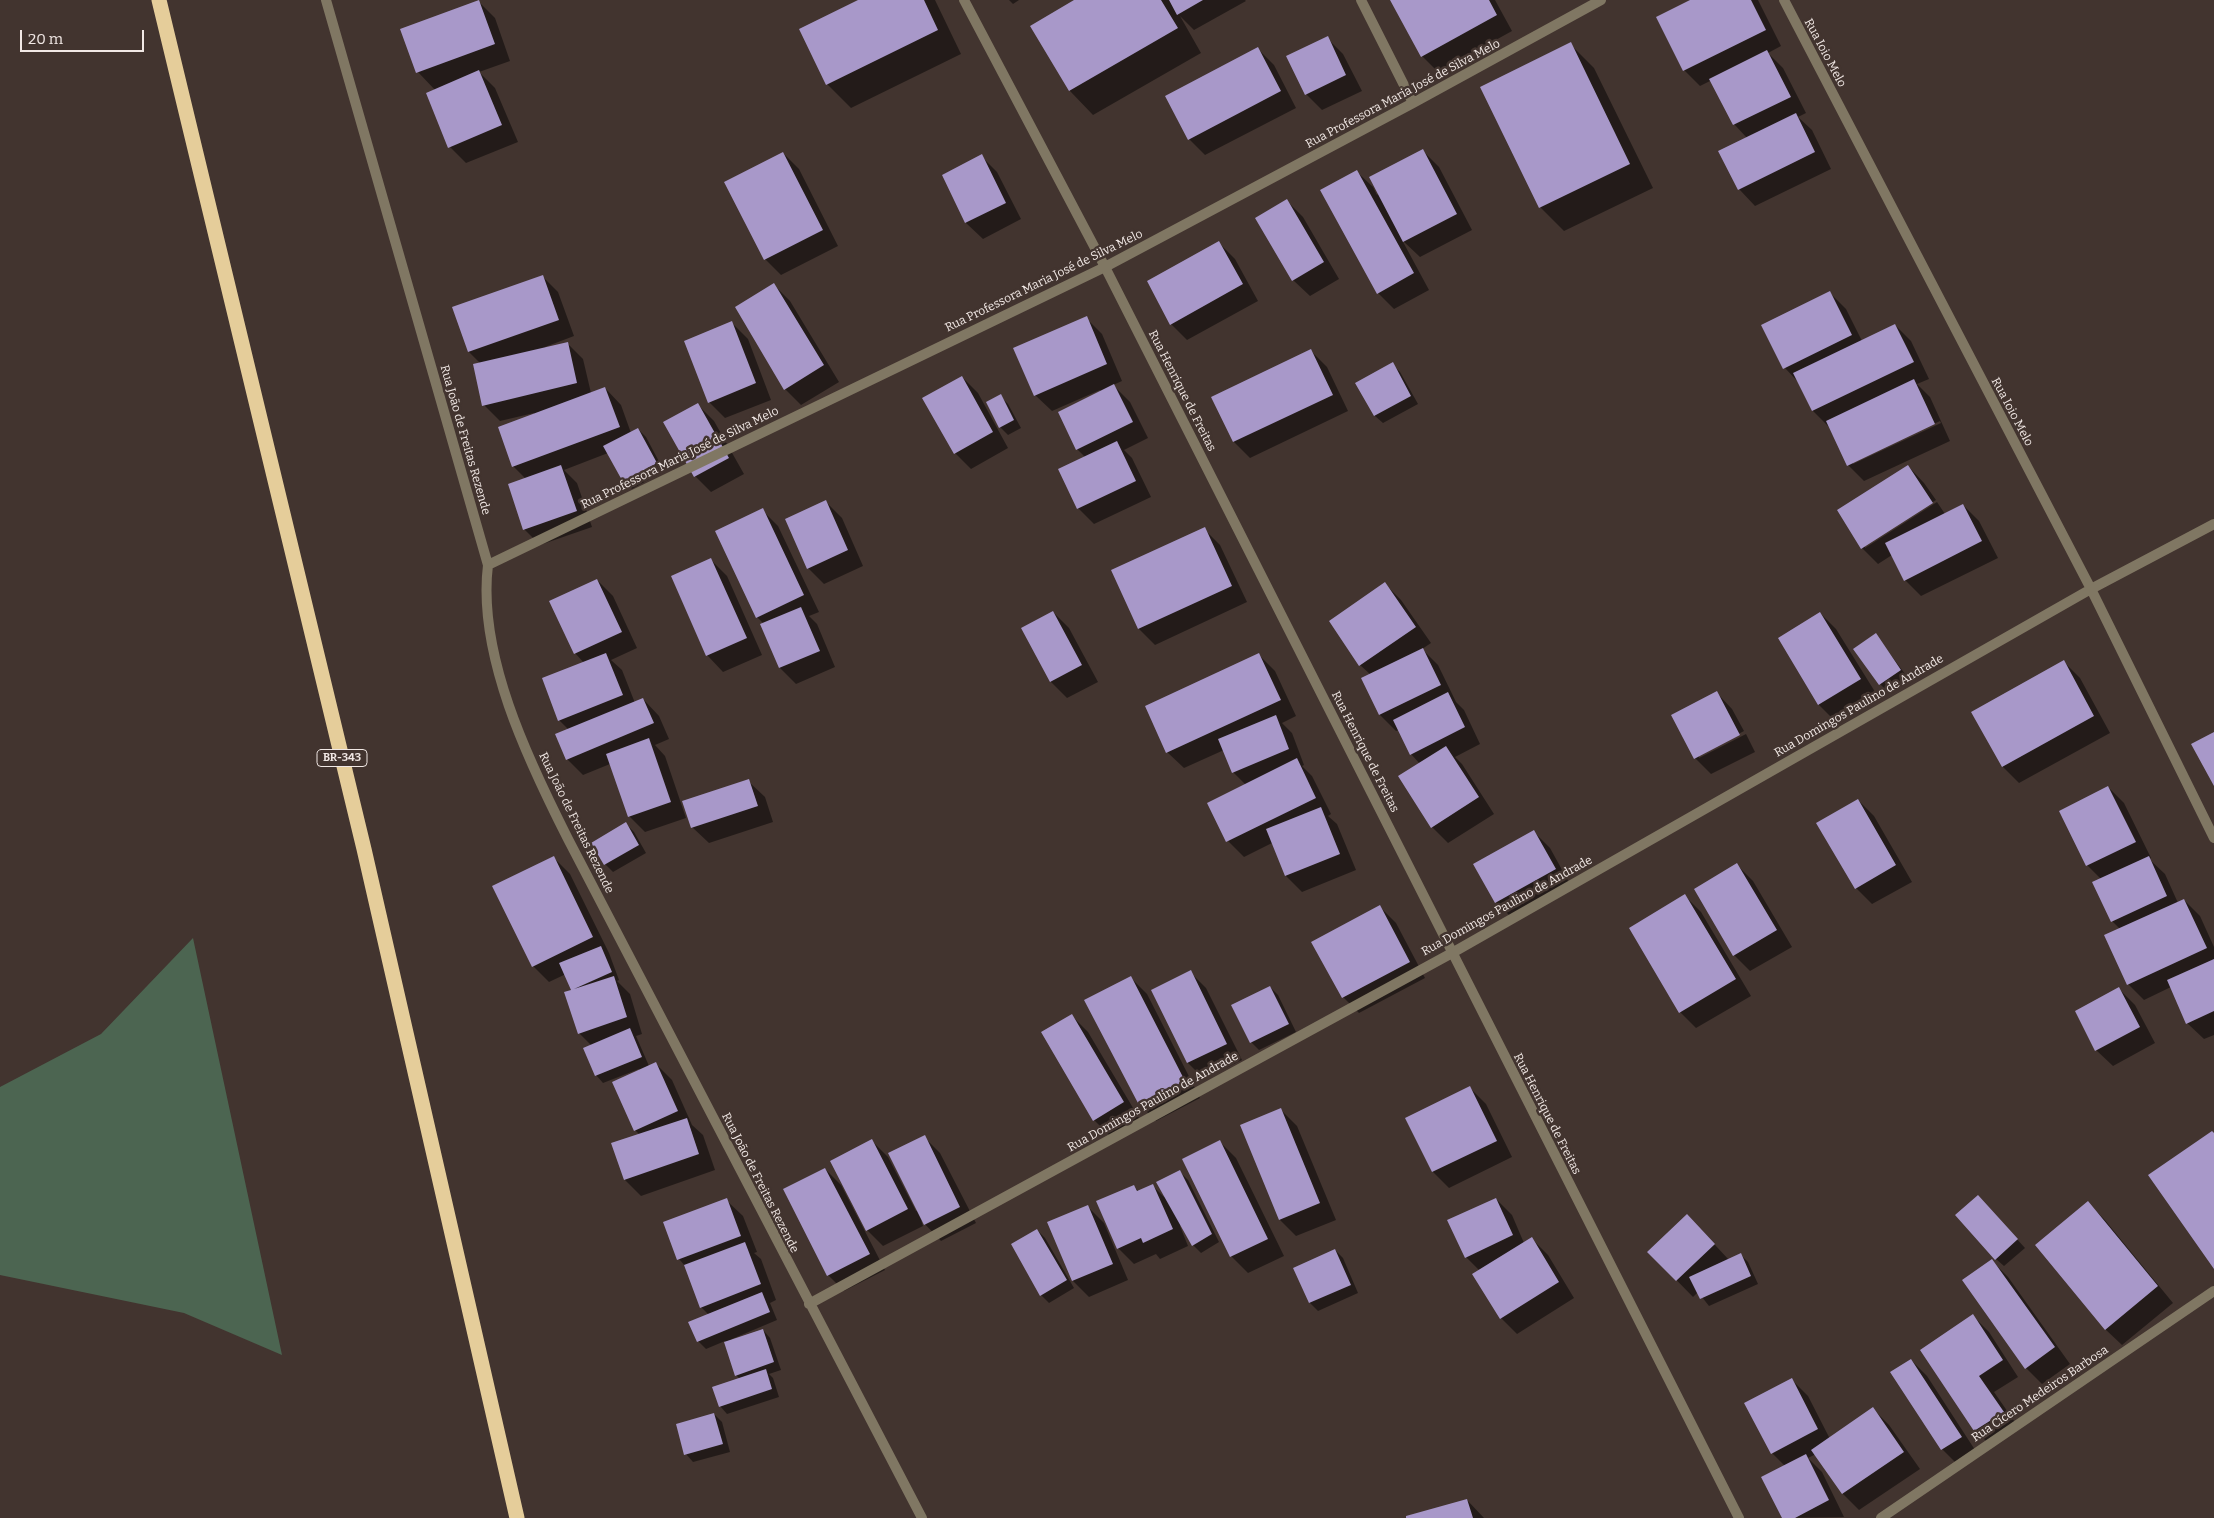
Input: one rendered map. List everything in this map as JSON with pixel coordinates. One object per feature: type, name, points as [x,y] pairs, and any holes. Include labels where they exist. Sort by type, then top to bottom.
[{"type":"highway","name":"BR-343","points":[[159,0],[364,849],[517,1518]]},
{"type":"street","name":"Rua João de Freitas Rezende","points":[[326,0],[488,565],[485,590],[489,631],[495,658],[522,740],[541,786],[922,1518]]},
{"type":"street","name":"Rua Henrique de Freitas","points":[[964,0],[1105,267],[1738,1518]]},
{"type":"street","points":[[1361,0],[1413,103]]},
{"type":"street","name":"Rua Professora Maria José de Silva Melo","points":[[488,565],[1105,267],[1602,0]]},
{"type":"street","name":"Rua Ioio Melo","points":[[1784,0],[2091,589],[2214,838]]},
{"type":"street","name":"Rua Domingos Paulino de Andrade","points":[[809,1304],[1452,953],[2091,589],[2214,524]]},
{"type":"street","name":"Rua Cícero Medeiros Barbosa","points":[[1881,1518],[2214,1291]]},
{"type":"green space","points":[[193,938],[282,1355],[184,1313],[0,1275],[0,1087],[101,1034]]},
{"type":"building","points":[[479,0],[495,44],[416,73],[400,29]]},
{"type":"building","points":[[858,0],[924,0],[938,30],[826,85],[799,29]]},
{"type":"building","points":[[1074,0],[1161,0],[1178,28],[1069,91],[1030,26]]},
{"type":"building","points":[[1169,0],[1203,0],[1177,15]]},
{"type":"building","points":[[1390,0],[1489,0],[1497,15],[1421,57]]},
{"type":"building","points":[[1690,0],[1751,0],[1766,30],[1683,71],[1656,17]]},
{"type":"building","points":[[1328,36],[1346,75],[1305,95],[1286,56]]},
{"type":"building","points":[[1571,42],[1630,164],[1539,208],[1480,87]]},
{"type":"building","points":[[1258,47],[1281,91],[1188,140],[1165,96]]},
{"type":"building","points":[[1767,50],[1791,97],[1733,125],[1709,79]]},
{"type":"building","points":[[479,70],[502,125],[448,148],[426,93]]},
{"type":"building","points":[[1796,113],[1815,152],[1738,190],[1718,151]]},
{"type":"building","points":[[1423,149],[1457,214],[1403,242],[1369,177]]},
{"type":"building","points":[[783,152],[823,230],[764,260],[724,182]]},
{"type":"building","points":[[982,154],[1006,203],[965,223],[942,175]]},
{"type":"building","points":[[1357,170],[1414,273],[1377,294],[1320,190]]},
{"type":"building","points":[[1287,199],[1324,262],[1292,281],[1255,218]]},
{"type":"building","points":[[1219,241],[1243,284],[1170,325],[1147,281]]},
{"type":"building","points":[[543,275],[559,320],[468,352],[452,307]]},
{"type":"building","points":[[774,283],[824,365],[784,390],[735,307]]},
{"type":"building","points":[[1830,291],[1852,335],[1783,369],[1761,325]]},
{"type":"building","points":[[1087,316],[1107,364],[1034,396],[1013,348]]},
{"type":"building","points":[[732,321],[756,383],[708,403],[684,341]]},
{"type":"building","points":[[1895,324],[1914,362],[1812,411],[1793,373]]},
{"type":"building","points":[[568,342],[577,383],[482,406],[473,364]]},
{"type":"building","points":[[1311,349],[1333,395],[1233,442],[1211,397]]},
{"type":"building","points":[[1393,362],[1411,396],[1374,416],[1355,383]]},
{"type":"building","points":[[962,376],[993,432],[954,454],[922,398]]},
{"type":"building","points":[[1914,379],[1935,424],[1847,466],[1826,421]]},
{"type":"building","points":[[1114,384],[1133,422],[1076,450],[1058,412]]},
{"type":"building","points":[[605,387],[620,427],[512,467],[498,427]]},
{"type":"building","points":[[1001,394],[1014,420],[999,428],[986,402]]},
{"type":"building","points":[[698,403],[729,458],[694,477],[663,422]]},
{"type":"building","points":[[638,428],[657,463],[623,482],[603,446]]},
{"type":"building","points":[[1117,441],[1136,481],[1077,509],[1058,469]]},
{"type":"building","points":[[561,465],[577,511],[523,530],[508,484]]},
{"type":"building","points":[[1908,465],[1933,503],[1861,549],[1837,510]]},
{"type":"building","points":[[826,500],[848,550],[807,569],[785,519]]},
{"type":"building","points":[[1963,504],[1982,541],[1904,581],[1885,543]]},
{"type":"building","points":[[763,508],[804,595],[756,618],[715,531]]},
{"type":"building","points":[[1205,527],[1232,586],[1138,629],[1111,570]]},
{"type":"building","points":[[711,558],[747,638],[706,656],[671,576]]},
{"type":"building","points":[[597,579],[622,632],[574,654],[549,601]]},
{"type":"building","points":[[1385,582],[1416,627],[1359,666],[1329,621]]},
{"type":"building","points":[[801,607],[820,651],[779,668],[760,624]]},
{"type":"building","points":[[1053,611],[1082,665],[1050,682],[1021,628]]},
{"type":"building","points":[[1820,612],[1861,679],[1818,705],[1778,638]]},
{"type":"building","points":[[1876,633],[1901,670],[1879,685],[1853,649]]},
{"type":"building","points":[[1423,648],[1441,685],[1379,715],[1361,678]]},
{"type":"building","points":[[606,653],[623,695],[558,721],[542,678]]},
{"type":"building","points":[[1259,653],[1281,700],[1166,753],[1145,706]]},
{"type":"building","points":[[2064,660],[2094,716],[2002,767],[1971,712]]},
{"type":"building","points":[[1717,691],[1740,735],[1694,759],[1671,715]]},
{"type":"building","points":[[1448,692],[1465,727],[1410,755],[1393,720]]},
{"type":"building","points":[[643,698],[654,723],[566,760],[555,734]]},
{"type":"building","points":[[1276,715],[1289,749],[1232,773],[1218,739]]},
{"type":"building","points":[[2214,732],[2214,786],[2191,744]]},
{"type":"building","points":[[649,738],[671,802],[628,817],[606,754]]},
{"type":"building","points":[[1446,746],[1479,797],[1431,828],[1398,776]]},
{"type":"building","points":[[1297,758],[1316,798],[1226,842],[1207,803]]},
{"type":"building","points":[[749,779],[758,806],[691,828],[682,801]]},
{"type":"building","points":[[2108,786],[2136,842],[2086,866],[2059,811]]},
{"type":"building","points":[[1858,799],[1896,865],[1855,889],[1816,823]]},
{"type":"building","points":[[1321,807],[1340,854],[1285,876],[1266,829]]},
{"type":"building","points":[[626,822],[639,845],[604,865],[591,843]]},
{"type":"building","points":[[1534,830],[1556,869],[1495,903],[1473,864]]},
{"type":"building","points":[[554,856],[593,937],[532,967],[492,886]]},
{"type":"building","points":[[2149,856],[2167,896],[2111,922],[2092,882]]},
{"type":"building","points":[[1737,863],[1777,930],[1733,956],[1694,889]]},
{"type":"building","points":[[1685,894],[1736,979],[1679,1013],[1629,928]]},
{"type":"building","points":[[2184,899],[2207,948],[2127,985],[2104,935]]},
{"type":"building","points":[[1380,905],[1410,962],[1342,998],[1311,942]]},
{"type":"building","points":[[601,946],[612,972],[574,989],[614,976],[627,1017],[578,1034],[564,992],[571,990],[559,963]]},
{"type":"building","points":[[2214,959],[2214,1011],[2186,1024],[2167,980]]},
{"type":"building","points":[[1191,970],[1227,1044],[1187,1063],[1151,990]]},
{"type":"building","points":[[1131,976],[1185,1081],[1139,1105],[1084,1000]]},
{"type":"building","points":[[1270,986],[1289,1024],[1250,1043],[1231,1005]]},
{"type":"building","points":[[2119,987],[2140,1027],[2095,1051],[2075,1011]]},
{"type":"building","points":[[1072,1014],[1124,1102],[1093,1121],[1041,1032]]},
{"type":"building","points":[[630,1028],[642,1057],[595,1076],[583,1048]]},
{"type":"building","points":[[656,1062],[678,1111],[634,1131],[612,1082]]},
{"type":"building","points":[[1470,1086],[1497,1141],[1432,1172],[1405,1118]]},
{"type":"building","points":[[1281,1108],[1320,1203],[1279,1220],[1240,1125]]},
{"type":"building","points":[[687,1118],[699,1154],[624,1180],[611,1143]]},
{"type":"building","points":[[2212,1131],[2214,1133],[2214,1269],[2148,1175]]},
{"type":"building","points":[[925,1135],[960,1207],[924,1225],[888,1153]]},
{"type":"building","points":[[872,1139],[908,1209],[866,1231],[830,1161]]},
{"type":"building","points":[[1220,1140],[1268,1239],[1230,1257],[1182,1159]]},
{"type":"building","points":[[825,1168],[870,1254],[827,1276],[783,1189]]},
{"type":"building","points":[[1180,1170],[1212,1234],[1192,1246],[1156,1182]]},
{"type":"building","points":[[1153,1184],[1173,1229],[1143,1243],[1141,1238],[1117,1249],[1096,1201],[1134,1185],[1137,1191]]},
{"type":"building","points":[[1978,1195],[2018,1239],[1995,1260],[1955,1215]]},
{"type":"building","points":[[727,1198],[741,1236],[677,1260],[663,1222]]},
{"type":"building","points":[[1496,1198],[1513,1235],[1465,1258],[1447,1220]]},
{"type":"building","points":[[2088,1201],[2158,1286],[2105,1330],[2035,1245]]},
{"type":"building","points":[[1088,1205],[1113,1264],[1072,1281],[1047,1222]]},
{"type":"building","points":[[1687,1214],[1715,1244],[1676,1281],[1647,1252]]},
{"type":"building","points":[[1037,1229],[1067,1280],[1040,1296],[1011,1244]]},
{"type":"building","points":[[1532,1237],[1559,1282],[1500,1319],[1472,1274]]},
{"type":"building","points":[[745,1242],[761,1284],[700,1308],[684,1265]]},
{"type":"building","points":[[1335,1249],[1351,1285],[1309,1303],[1293,1268]]},
{"type":"building","points":[[1741,1253],[1751,1276],[1700,1299],[1689,1277]]},
{"type":"building","points":[[1992,1259],[2055,1347],[2025,1369],[1962,1280]]},
{"type":"building","points":[[762,1292],[770,1312],[697,1342],[688,1322]]},
{"type":"building","points":[[1973,1314],[2003,1360],[1979,1376],[2004,1412],[1974,1431],[1920,1350]]},
{"type":"building","points":[[763,1329],[774,1362],[735,1376],[724,1342]]},
{"type":"building","points":[[1911,1359],[1962,1437],[1941,1450],[1890,1372]]},
{"type":"building","points":[[766,1369],[772,1389],[719,1407],[712,1387]]},
{"type":"building","points":[[1792,1378],[1818,1429],[1771,1454],[1744,1403]]},
{"type":"building","points":[[1873,1407],[1904,1452],[1842,1494],[1811,1450]]},
{"type":"building","points":[[714,1413],[723,1444],[684,1455],[676,1424]]},
{"type":"building","points":[[1806,1454],[1829,1500],[1795,1518],[1782,1518],[1761,1477]]},
{"type":"building","points":[[1467,1499],[1473,1518],[1406,1518],[1406,1516]]}]
